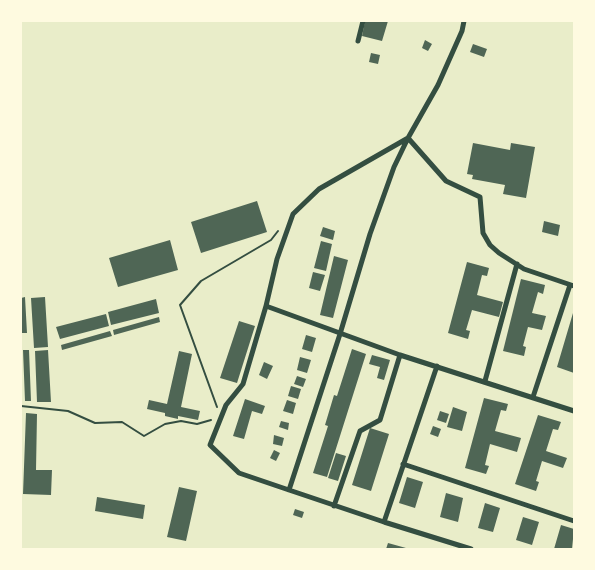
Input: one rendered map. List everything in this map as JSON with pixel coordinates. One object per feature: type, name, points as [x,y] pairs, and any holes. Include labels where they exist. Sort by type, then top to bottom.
[{"type":"street","points":[[358,41],[363,21]]},
{"type":"street","points":[[289,490],[340,334],[370,234],[394,167],[438,85],[462,31],[464,21]]},
{"type":"street","points":[[408,138],[446,181],[480,197],[482,233],[499,253],[524,269],[572,285],[533,397]]},
{"type":"street","points":[[408,138],[319,189],[293,214],[277,259],[244,384],[226,405],[210,445],[239,473],[450,546],[471,549]]},
{"type":"street","points":[[485,381],[517,264]]},
{"type":"street","points":[[266,306],[400,355],[574,411]]},
{"type":"street","points":[[334,506],[360,431],[380,420],[400,355]]},
{"type":"street","points":[[384,522],[436,366]]},
{"type":"street","points":[[403,464],[574,521]]},
{"type":"path","points":[[21,406],[68,411],[95,423],[122,422],[144,436],[165,424],[181,421],[198,424],[221,418],[180,305],[201,281],[271,240],[282,227]]},
{"type":"building","points":[[365,21],[388,21],[382,41],[362,36]]},
{"type":"building","points":[[425,40],[432,44],[428,51],[422,48]]},
{"type":"building","points":[[473,44],[487,49],[484,57],[470,52]]},
{"type":"building","points":[[371,53],[380,55],[378,64],[369,62]]},
{"type":"building","points":[[473,143],[510,150],[511,143],[535,147],[526,198],[503,194],[505,185],[472,179],[473,175],[467,174]]},
{"type":"building","points":[[257,201],[267,232],[201,253],[191,222]]},
{"type":"building","points":[[544,221],[560,225],[558,236],[542,232]]},
{"type":"building","points":[[323,227],[335,231],[333,240],[320,236]]},
{"type":"building","points":[[170,240],[178,270],[118,287],[109,258]]},
{"type":"building","points":[[321,241],[332,244],[326,271],[314,268]]},
{"type":"building","points":[[334,256],[348,260],[333,318],[320,315]]},
{"type":"building","points":[[467,262],[489,268],[487,276],[482,275],[477,295],[503,302],[499,317],[472,310],[466,330],[470,331],[468,339],[448,333]]},
{"type":"building","points":[[313,272],[325,275],[320,291],[309,288]]},
{"type":"building","points":[[521,279],[545,285],[543,294],[538,292],[532,313],[546,316],[542,330],[528,327],[523,346],[526,347],[524,356],[503,351]]},
{"type":"building","points":[[25,297],[27,333],[22,333],[21,298]]},
{"type":"building","points":[[45,297],[48,347],[34,348],[31,298]]},
{"type":"building","points":[[156,299],[159,313],[111,325],[108,312]]},
{"type":"building","points":[[106,314],[109,326],[60,339],[56,327]]},
{"type":"building","points":[[574,314],[574,373],[557,367]]},
{"type":"building","points":[[159,317],[160,322],[114,335],[113,330]]},
{"type":"building","points":[[239,321],[255,326],[237,383],[220,378]]},
{"type":"building","points":[[110,331],[112,336],[62,350],[61,345]]},
{"type":"building","points":[[306,335],[316,338],[312,352],[302,349]]},
{"type":"building","points":[[352,349],[366,354],[327,477],[313,473],[328,426],[325,425],[334,395],[337,396]]},
{"type":"building","points":[[23,350],[29,350],[31,401],[25,401]]},
{"type":"building","points":[[48,350],[51,402],[37,402],[35,351]]},
{"type":"building","points":[[179,351],[192,354],[181,407],[200,411],[198,420],[178,416],[178,419],[165,416],[165,413],[147,409],[149,400],[167,404]]},
{"type":"building","points":[[372,355],[390,360],[384,380],[377,378],[380,367],[369,364]]},
{"type":"building","points":[[300,357],[311,360],[307,373],[297,370]]},
{"type":"building","points":[[264,362],[273,366],[267,379],[259,375]]},
{"type":"building","points":[[297,376],[306,379],[303,387],[294,384]]},
{"type":"building","points":[[291,386],[301,389],[298,399],[288,396]]},
{"type":"building","points":[[484,398],[508,404],[506,411],[501,410],[495,431],[521,438],[517,452],[490,444],[485,465],[489,466],[486,474],[465,468]]},
{"type":"building","points":[[245,399],[265,406],[262,414],[252,411],[244,439],[233,436]]},
{"type":"building","points":[[287,400],[296,403],[293,414],[283,411]]},
{"type":"building","points":[[453,407],[467,412],[462,431],[447,427]]},
{"type":"building","points":[[440,411],[449,414],[446,423],[437,420]]},
{"type":"building","points":[[26,413],[37,414],[36,470],[52,470],[51,495],[23,494]]},
{"type":"building","points":[[538,415],[561,422],[558,430],[553,429],[546,451],[567,458],[563,468],[542,461],[536,481],[539,482],[536,491],[515,484]]},
{"type":"building","points":[[281,421],[289,423],[288,430],[279,427]]},
{"type":"building","points":[[433,426],[441,429],[438,437],[430,434]]},
{"type":"building","points":[[370,428],[389,434],[371,491],[352,485]]},
{"type":"building","points":[[274,435],[284,438],[282,446],[273,444]]},
{"type":"building","points":[[274,450],[280,453],[276,461],[270,458]]},
{"type":"building","points":[[336,453],[346,456],[338,481],[328,478]]},
{"type":"building","points":[[407,477],[423,482],[415,508],[399,503]]},
{"type":"building","points":[[179,487],[197,491],[186,541],[167,537]]},
{"type":"building","points":[[446,493],[463,498],[458,522],[440,517]]},
{"type":"building","points":[[97,497],[145,505],[143,519],[95,511]]},
{"type":"building","points":[[485,503],[500,508],[493,532],[478,528]]},
{"type":"building","points":[[295,509],[304,512],[302,518],[293,515]]},
{"type":"building","points":[[523,517],[539,522],[532,545],[516,540]]},
{"type":"building","points":[[561,525],[574,529],[572,549],[554,549]]},
{"type":"building","points":[[388,543],[406,548],[406,549],[386,549]]}]
